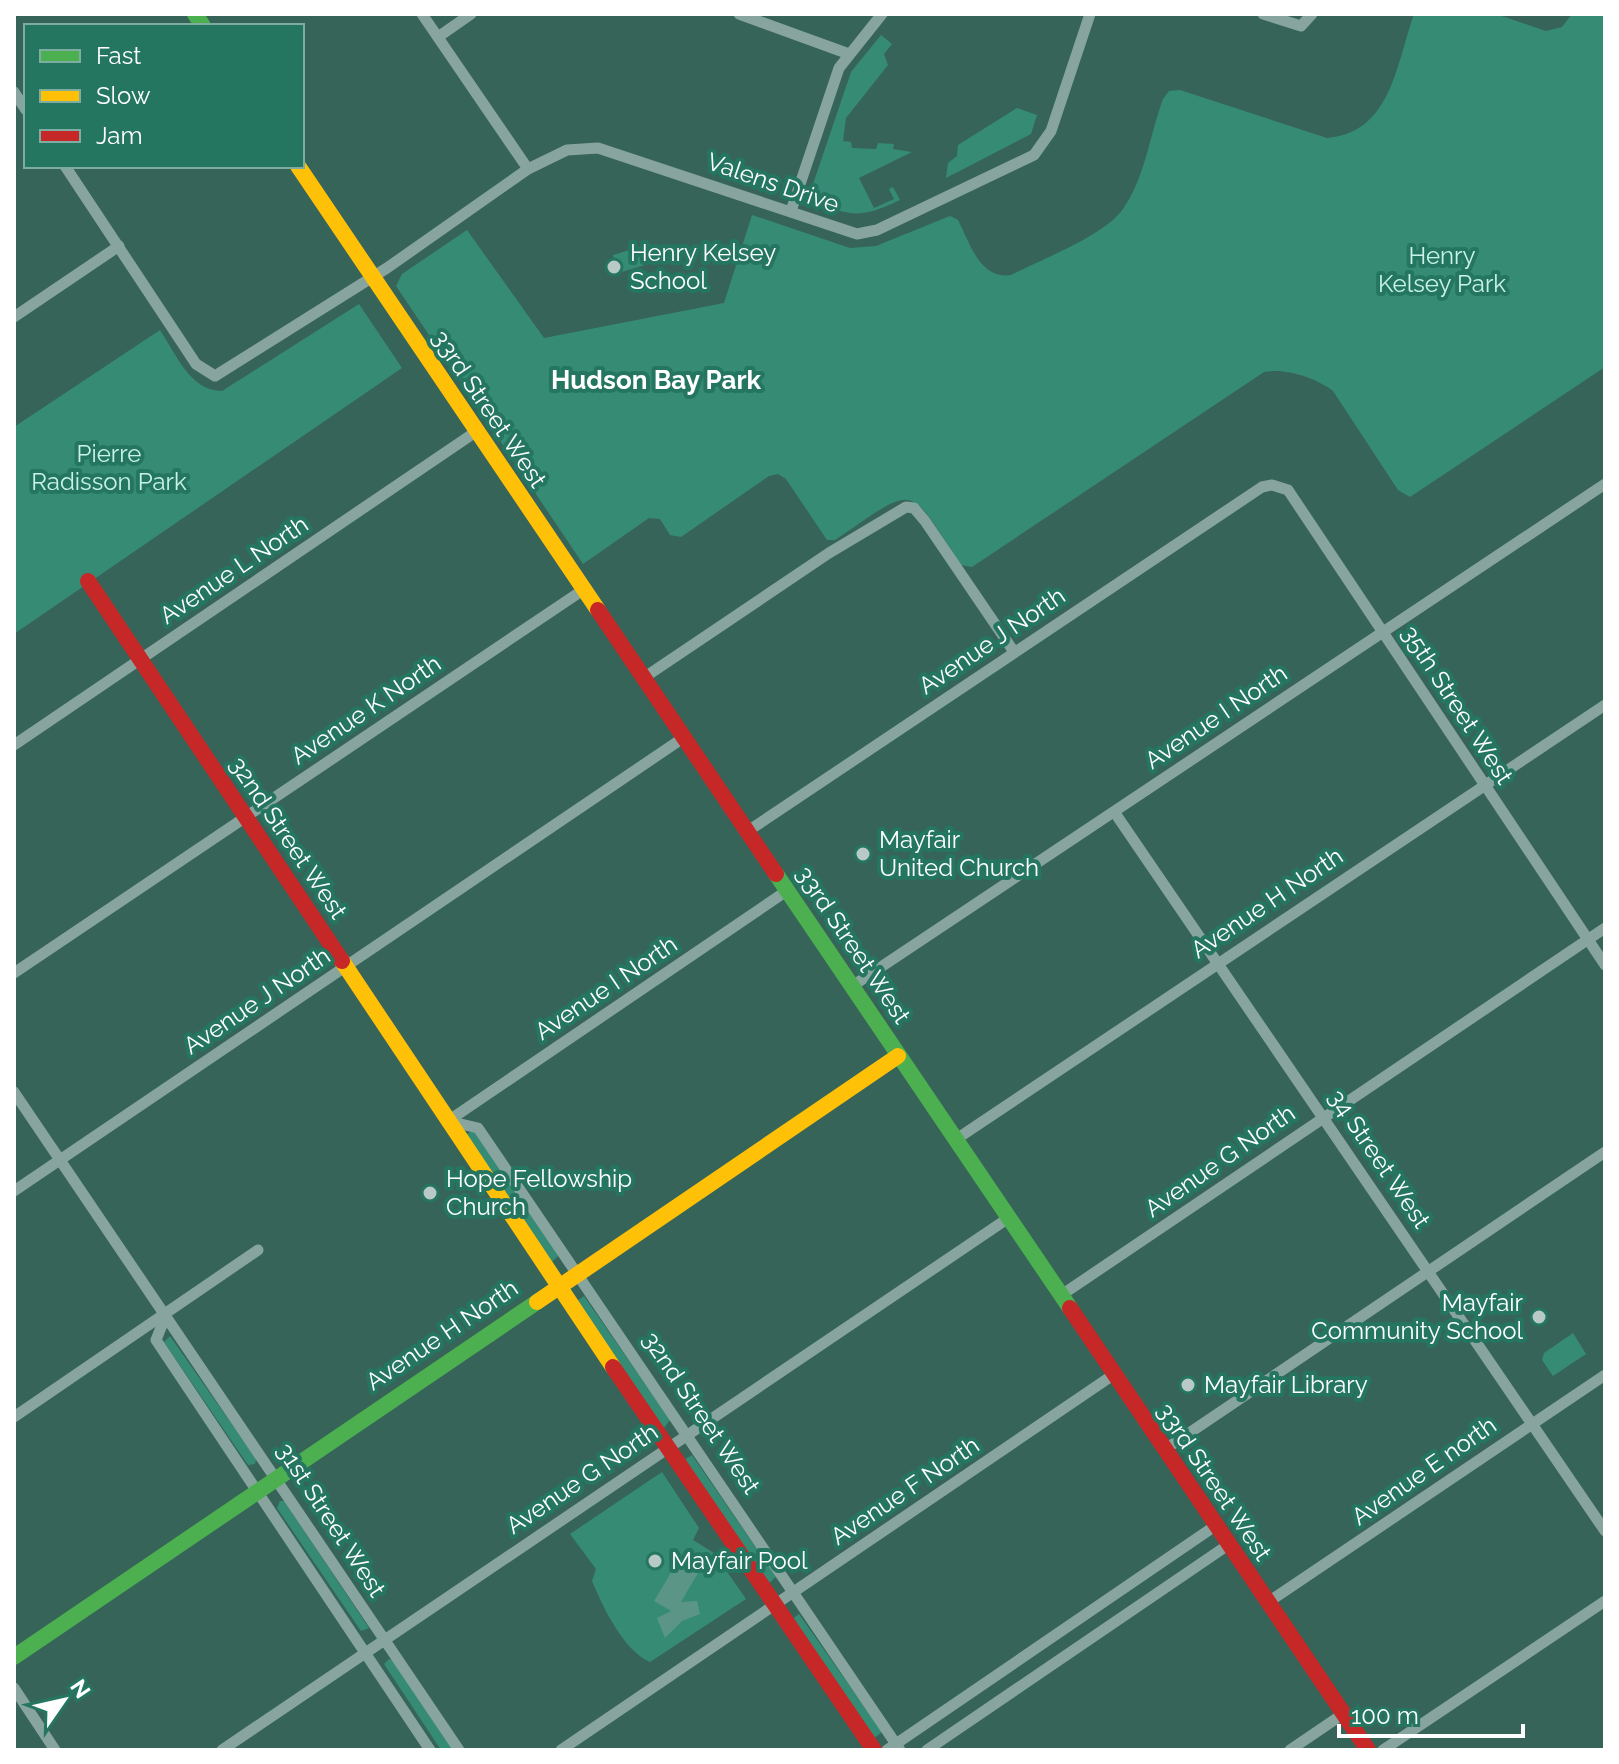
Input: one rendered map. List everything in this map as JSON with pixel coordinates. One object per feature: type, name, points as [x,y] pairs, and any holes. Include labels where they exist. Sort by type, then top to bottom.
[{"type":"street","points":[[422,14],[528,169]]},
{"type":"street","points":[[438,37],[471,14]]},
{"type":"street","points":[[739,14],[849,54]]},
{"type":"street","points":[[791,211],[839,68],[882,14]]},
{"type":"street","name":"Valens Drive","points":[[119,246],[196,364],[215,376],[371,278],[528,169],[567,150],[598,148],[857,234],[868,233],[1034,155],[1048,139],[1090,14]]},
{"type":"street","points":[[1263,14],[1301,26],[1312,14]]},
{"type":"street","points":[[14,317],[119,246],[66,168]]},
{"type":"street","name":"33rd Street West","points":[[299,168],[1368,1750]]},
{"type":"street","name":"Avenue L North","points":[[14,745],[477,431]]},
{"type":"street","name":"Avenue I North","points":[[851,987],[1605,484]]},
{"type":"street","name":"35th Street West","points":[[1262,487],[1272,485],[1288,490],[1605,965]]},
{"type":"street","name":"Avenue J North","points":[[748,831],[1262,487]]},
{"type":"street","points":[[642,679],[829,553],[906,507],[914,508],[925,521],[1014,652]]},
{"type":"street","name":"32nd Street West","points":[[88,581],[558,1285],[874,1750]]},
{"type":"street","name":"Avenue K North","points":[[14,973],[583,590]]},
{"type":"street","name":"Avenue H North","points":[[955,1140],[1605,705]]},
{"type":"street","name":"Avenue J North","points":[[14,1191],[683,738]]},
{"type":"street","name":"34 Street West","points":[[1115,813],[1605,1531]]},
{"type":"street","name":"Avenue I North","points":[[448,1121],[788,890]]},
{"type":"street","name":"Avenue G North","points":[[1060,1296],[1605,928]]},
{"type":"street","name":"Avenue H North","points":[[14,1657],[577,1271],[898,1056]]},
{"type":"street","name":"31st Street West","points":[[14,1092],[459,1750]]},
{"type":"street","name":"32nd Street West","points":[[448,1121],[478,1128],[793,1592],[894,1748]]},
{"type":"street","points":[[1164,1450],[1605,1152]]},
{"type":"street","name":"Avenue G North","points":[[222,1750],[1007,1219]]},
{"type":"street","points":[[14,1417],[258,1250]]},
{"type":"street","name":"31st Street West","points":[[166,1315],[156,1340],[430,1750]]},
{"type":"street","name":"Avenue F North","points":[[561,1750],[1113,1375]]},
{"type":"street","name":"Avenue E north","points":[[1267,1603],[1605,1375]]},
{"type":"street","points":[[894,1748],[1215,1526]]},
{"type":"street","points":[[927,1750],[1228,1545]]},
{"type":"street","points":[[1383,1750],[1605,1601]]},
{"type":"street","points":[[14,1688],[55,1750]]},
{"type":"street","points":[[1290,1750],[1343,1714]]},
{"type":"green space","name":"Henry Kelsey Park","points":[[1414,14],[1496,14],[1546,31],[1562,27],[1572,14],[1605,14],[1605,367],[1410,497],[1398,490],[1333,391],[1300,375],[1273,371],[1264,372],[972,567],[961,565],[930,518],[919,505],[908,500],[882,508],[835,540],[827,540],[786,479],[778,474],[769,476],[681,537],[670,535],[660,519],[649,518],[583,564],[396,286],[402,274],[467,230],[544,338],[724,303],[752,215],[850,248],[876,246],[950,216],[958,220],[984,266],[1000,275],[1011,275],[1087,238],[1123,209],[1137,184],[1163,99],[1169,91],[1180,90],[1327,138],[1348,133],[1365,124],[1388,93]]},
{"type":"green space","points":[[881,35],[892,44],[884,54],[888,65],[846,118],[843,141],[851,142],[852,148],[876,149],[878,143],[894,144],[893,149],[912,152],[859,178],[874,208],[894,199],[889,189],[893,187],[900,200],[865,213],[848,213],[813,202],[810,193],[851,72]]},
{"type":"green space","points":[[1017,108],[1037,115],[1031,134],[946,178],[948,163],[957,156],[958,145]]},
{"type":"green space","points":[[650,244],[655,262],[618,273],[613,255]]},
{"type":"green space","name":"Pierre Radisson Park","points":[[359,304],[402,368],[14,634],[14,427],[160,330],[193,378],[201,385],[222,391]]},
{"type":"green space","points":[[473,1130],[559,1255],[551,1263],[464,1136]]},
{"type":"green space","points":[[584,1296],[670,1420],[663,1429],[577,1301]]},
{"type":"green space","points":[[1573,1333],[1586,1354],[1553,1376],[1542,1360],[1544,1353]]},
{"type":"green space","points":[[170,1336],[256,1459],[255,1464],[248,1465],[164,1342]]},
{"type":"green space","points":[[692,1455],[776,1577],[768,1584],[684,1460]]},
{"type":"green space","name":"Mayfair Pool","points":[[662,1472],[699,1528],[693,1540],[714,1553],[746,1599],[650,1662],[631,1648],[615,1627],[592,1581],[596,1569],[570,1534]]},
{"type":"green space","points":[[280,1501],[284,1501],[369,1628],[361,1631],[277,1508]]},
{"type":"green space","points":[[799,1614],[882,1732],[872,1740],[791,1620]]},
{"type":"green space","points":[[389,1659],[453,1750],[441,1750],[384,1664]]},
{"type":"shaded area","points":[[678,1561],[698,1573],[681,1602],[697,1601],[700,1614],[682,1621],[665,1638],[657,1618],[671,1611],[654,1601]]},
{"type":"traffic: fast","points":[[195,14],[202,24]]},
{"type":"traffic: fast","points":[[776,874],[1070,1308]]},
{"type":"traffic: fast","points":[[14,1657],[537,1302]]},
{"type":"traffic: slow","points":[[299,168],[598,610]]},
{"type":"traffic: slow","points":[[342,961],[613,1367]]},
{"type":"traffic: slow","points":[[537,1302],[898,1056]]},
{"type":"traffic: jam","points":[[88,581],[342,961]]},
{"type":"traffic: jam","points":[[598,610],[776,874]]},
{"type":"traffic: jam","points":[[1070,1308],[1368,1750]]},
{"type":"traffic: jam","points":[[613,1367],[874,1750]]},
{"type":"place","name":"Henry Kelsey School","points":[[614,267]]},
{"type":"place","name":"Mayfair United Church","points":[[863,854]]},
{"type":"place","name":"Hope Fellowship Church","points":[[430,1193]]},
{"type":"place","name":"Mayfair Community School","points":[[1539,1317]]},
{"type":"place","name":"Mayfair Library","points":[[1188,1385]]},
{"type":"place","name":"Mayfair Pool","points":[[655,1561]]},
{"type":"district","name":"Hudson Bay Park","points":[[656,380]]}]
